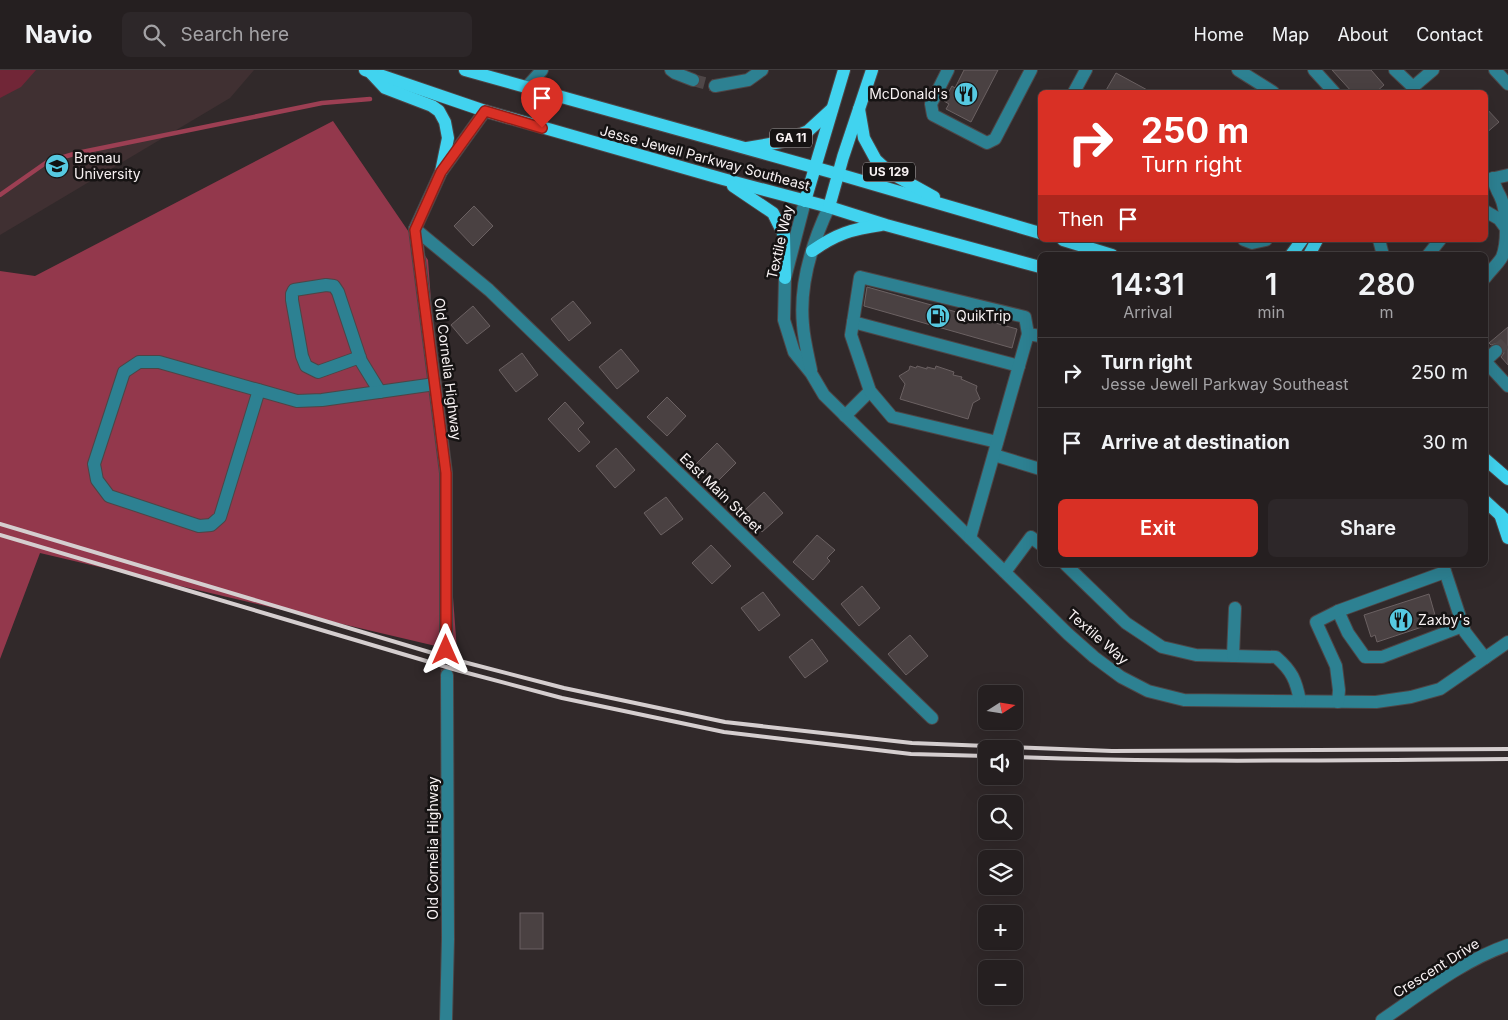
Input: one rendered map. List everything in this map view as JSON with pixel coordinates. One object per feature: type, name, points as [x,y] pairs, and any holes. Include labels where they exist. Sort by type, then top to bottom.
[{"type":"main road","name":"Jesse Jewell Parkway Southeast","points":[[465,70],[838,174],[1038,232]]},
{"type":"main road","points":[[805,201],[844,70]]},
{"type":"main road","name":"US 129","points":[[872,70],[859,109],[864,138],[876,160],[889,172],[952,207]]},
{"type":"main road","name":"Jesse Jewell Parkway Southeast","points":[[367,71],[485,111],[1038,266]]},
{"type":"main road","points":[[367,71],[385,88],[432,106],[439,111],[445,122],[448,138],[441,172]]},
{"type":"main road","name":"GA 11","points":[[742,148],[781,142],[808,131],[832,109]]},
{"type":"main road","points":[[829,207],[859,109]]},
{"type":"main road","points":[[723,179],[772,213],[784,235],[784,278]]},
{"type":"main road","points":[[812,251],[834,237],[858,228],[886,225]]},
{"type":"main road","points":[[1070,242],[1102,252]]},
{"type":"main road","points":[[1488,461],[1508,478]]},
{"type":"main road","points":[[1488,504],[1504,518],[1508,538]]},
{"type":"street","points":[[526,88],[542,70]]},
{"type":"street","points":[[671,70],[693,80]]},
{"type":"street","points":[[715,86],[748,80],[762,70]]},
{"type":"street","points":[[948,70],[930,104],[933,115],[987,144],[995,139],[1031,71]]},
{"type":"street","points":[[1075,90],[1086,70]]},
{"type":"street","points":[[1238,70],[1270,90]]},
{"type":"street","points":[[1314,70],[1332,90]]},
{"type":"street","points":[[1396,70],[1409,90],[1433,70]]},
{"type":"street","points":[[1495,70],[1508,84]]},
{"type":"street","points":[[415,230],[441,172],[485,111]]},
{"type":"street","points":[[1491,183],[1508,175]]},
{"type":"street","points":[[1488,207],[1492,202],[1491,183]]},
{"type":"street","points":[[1488,274],[1502,256],[1507,230],[1500,195],[1491,183]]},
{"type":"street","name":"Textile Way","points":[[805,201],[784,278],[784,320],[794,352],[811,373],[824,395],[845,416],[1094,657],[1120,677],[1148,691],[1184,700],[1376,702],[1411,697],[1440,689],[1508,642]]},
{"type":"street","name":"Textile Way","points":[[811,373],[803,324],[804,279],[821,223],[829,207]]},
{"type":"street","points":[[1488,212],[1499,219],[1507,230]]},
{"type":"street","name":"East Main Street","points":[[415,230],[489,290],[932,718]]},
{"type":"street","name":"Old Cornelia Highway","points":[[415,230],[446,473],[446,650]]},
{"type":"street","points":[[1430,252],[1438,242]]},
{"type":"street","points":[[970,538],[994,455],[1018,366],[1034,335],[1025,318],[860,277],[851,336],[870,392],[892,417],[997,442]]},
{"type":"street","points":[[360,357],[318,372],[306,366],[302,356],[292,300],[294,290],[326,285],[334,286],[338,292],[360,357],[380,392]]},
{"type":"street","points":[[853,322],[1018,366]]},
{"type":"street","points":[[1488,358],[1496,351]]},
{"type":"street","points":[[259,390],[220,517],[211,525],[199,526],[108,496],[97,480],[94,464],[124,372],[139,362],[159,362],[259,390],[296,401],[322,400],[434,384]]},
{"type":"street","points":[[1488,364],[1508,386]]},
{"type":"street","points":[[845,416],[870,392]]},
{"type":"street","points":[[994,455],[1038,468]]},
{"type":"street","points":[[1005,572],[1031,537],[1038,542]]},
{"type":"street","points":[[1068,567],[1126,623],[1162,647],[1196,655],[1276,657],[1289,668],[1298,690],[1300,701]]},
{"type":"street","points":[[1338,702],[1339,690],[1336,666],[1316,622],[1338,611],[1444,568],[1465,632],[1485,658]]},
{"type":"street","points":[[1233,656],[1235,608]]},
{"type":"street","points":[[1338,611],[1348,633],[1365,657],[1382,657],[1464,626]]},
{"type":"street","name":"Old Cornelia Highway","points":[[446,1020],[448,939],[447,675]]},
{"type":"street","name":"Crescent Drive","points":[[1382,1020],[1429,988],[1480,957],[1508,945]]},
{"type":"shaded area","name":"Brenau University","points":[[0,70],[254,70],[230,98],[0,235]]},
{"type":"shaded area","points":[[0,70],[36,70],[21,87],[0,98]]},
{"type":"shaded area","points":[[333,121],[428,260],[457,651],[40,553],[0,659],[0,271],[35,276]]},
{"type":"building","name":"McDonald's","points":[[964,70],[998,70],[971,122],[946,109],[949,104],[944,101],[952,86],[955,88]]},
{"type":"building","points":[[1332,70],[1371,70],[1384,85],[1378,90],[1350,90]]},
{"type":"building","points":[[1116,73],[1147,90],[1106,90]]},
{"type":"building","points":[[1488,110],[1499,122],[1488,131]]},
{"type":"building","points":[[474,206],[493,226],[473,246],[454,226]]},
{"type":"building","name":"QuikTrip","points":[[867,287],[1017,329],[1012,348],[864,306]]},
{"type":"building","points":[[573,301],[591,323],[569,341],[551,319]]},
{"type":"building","points":[[473,306],[490,326],[467,344],[451,325]]},
{"type":"building","points":[[1508,327],[1508,365],[1501,357],[1504,353],[1502,346],[1498,343],[1491,345],[1489,343]]},
{"type":"building","points":[[621,349],[639,371],[617,389],[599,367]]},
{"type":"building","points":[[522,353],[538,375],[516,392],[499,370]]},
{"type":"building","points":[[910,366],[935,369],[936,366],[954,372],[953,375],[962,377],[961,379],[977,386],[976,390],[980,399],[973,403],[968,419],[900,399],[905,384],[899,376],[909,370]]},
{"type":"building","points":[[667,397],[686,416],[667,436],[647,417]]},
{"type":"building","points":[[565,402],[584,423],[578,429],[590,442],[579,452],[548,419]]},
{"type":"building","points":[[717,443],[736,463],[715,484],[696,464]]},
{"type":"building","points":[[616,448],[635,470],[615,488],[596,466]]},
{"type":"building","points":[[764,492],[783,513],[762,532],[744,511]]},
{"type":"building","points":[[666,497],[683,519],[661,535],[644,513]]},
{"type":"building","points":[[817,535],[835,550],[827,558],[830,561],[813,580],[793,562]]},
{"type":"building","points":[[711,545],[731,566],[712,584],[692,563]]},
{"type":"building","points":[[862,586],[880,608],[859,626],[841,604]]},
{"type":"building","points":[[763,592],[780,615],[759,631],[741,608]]},
{"type":"building","points":[[1429,594],[1437,622],[1377,642],[1375,635],[1371,637],[1364,615]]},
{"type":"building","points":[[910,635],[928,656],[906,675],[888,654]]},
{"type":"building","points":[[812,639],[828,661],[805,678],[789,657]]},
{"type":"building","points":[[520,913],[543,913],[543,949],[520,949]]},
{"type":"waterway","points":[[0,195],[47,162],[77,153],[322,103],[370,99]]},
{"type":"tunnel","points":[[693,80],[715,86]]},
{"type":"tunnel","points":[[1496,351],[1508,340]]},
{"type":"tunnel","points":[[446,651],[447,675]]},
{"type":"railway","points":[[0,524],[456,660],[564,688],[725,722],[912,743],[1112,751],[1508,749]]},
{"type":"railway","points":[[0,535],[460,671],[562,698],[724,732],[911,754],[978,756]]},
{"type":"railway","points":[[1023,757],[1199,761],[1508,759]]},
{"type":"place","name":"McDonald's","points":[[966,94]]},
{"type":"place","name":"Brenau University","points":[[57,166]]},
{"type":"place","name":"QuikTrip","points":[[938,316]]},
{"type":"place","name":"Zaxby's","points":[[1401,620]]},
{"type":"route","points":[[446,650],[446,473],[415,230],[441,172],[485,111],[542,128]]}]
